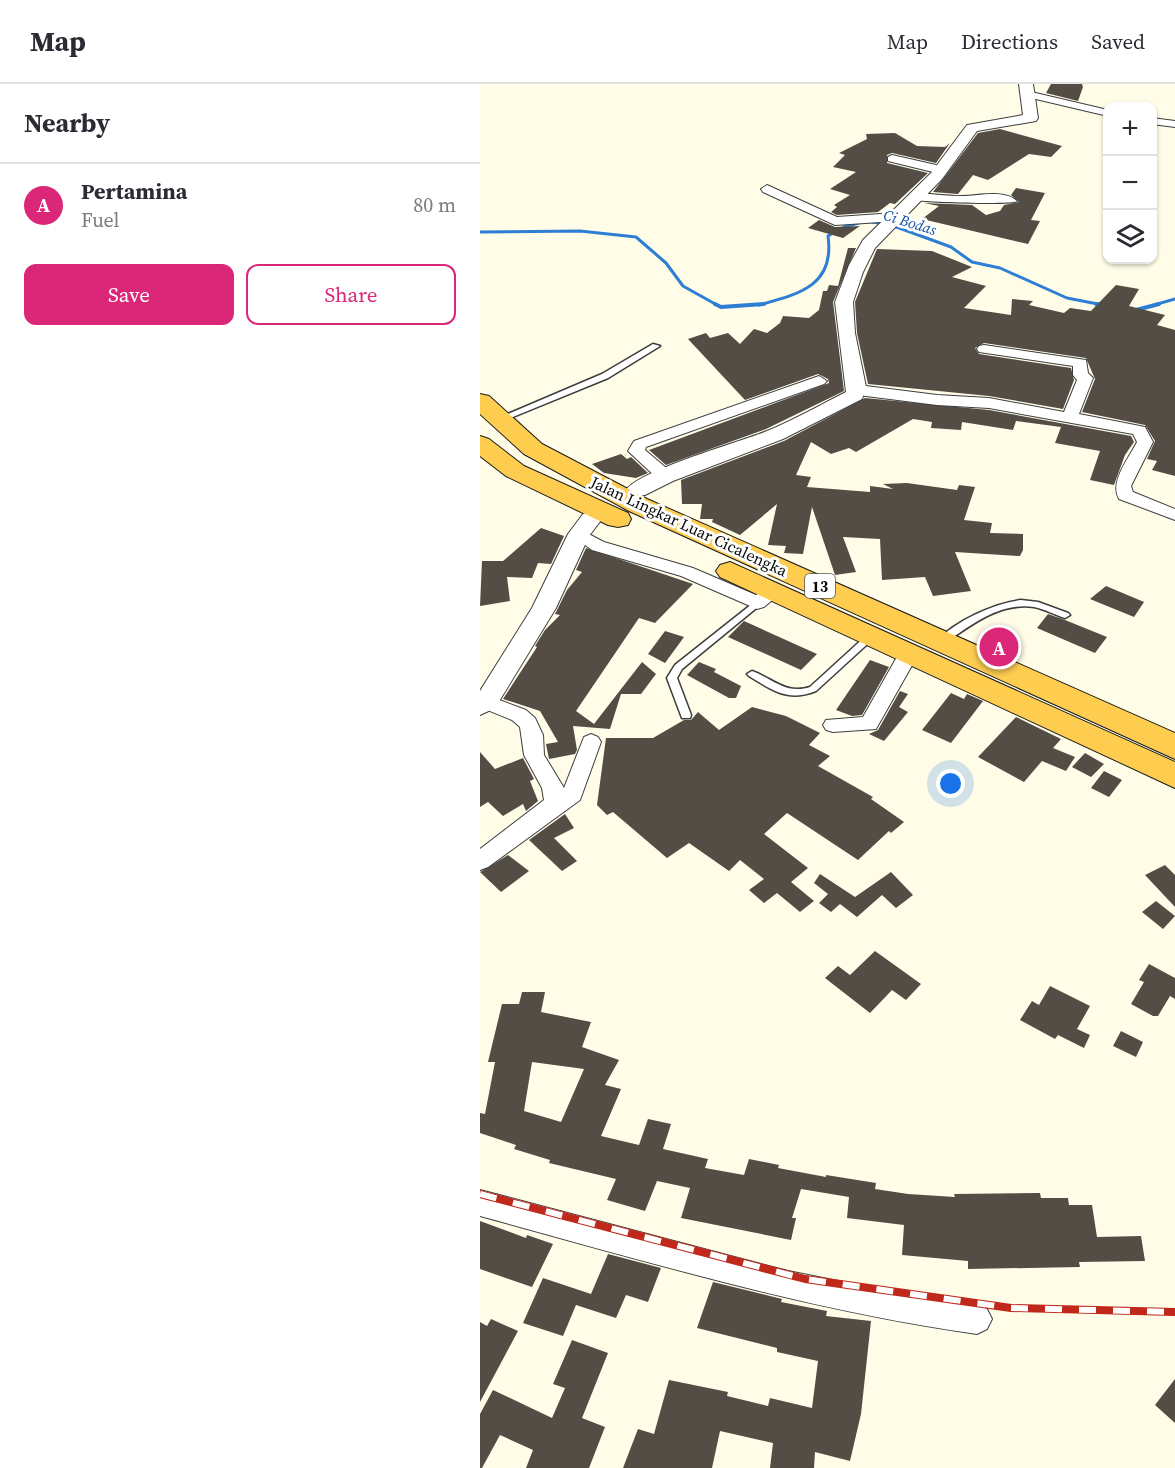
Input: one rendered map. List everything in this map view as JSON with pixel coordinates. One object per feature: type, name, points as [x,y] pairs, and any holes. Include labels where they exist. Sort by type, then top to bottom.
[{"type":"highway","name":"Jalan Lingkar Luar Cicalengka","points":[[490,410],[533,449],[638,505],[1175,747]]},
{"type":"highway","name":"Jalan Lingkar Luar Cicalengka","points":[[480,444],[516,471],[765,597],[871,636],[1175,776]]},
{"type":"street","points":[[858,390],[850,359],[842,307],[847,289],[865,250],[890,222],[919,197],[973,127],[1031,118],[1027,89],[1103,112]]},
{"type":"street","points":[[1157,122],[1175,124]]},
{"type":"street","points":[[892,159],[941,170]]},
{"type":"street","points":[[768,189],[835,222],[890,222]]},
{"type":"street","points":[[919,197],[964,200],[983,196],[1011,201]]},
{"type":"street","points":[[984,349],[1081,363],[1080,375],[1085,378],[1070,417]]},
{"type":"street","points":[[665,476],[636,451],[640,444],[819,381]]},
{"type":"street","points":[[858,390],[937,400],[988,403],[1139,430],[1145,442],[1124,486],[1125,495],[1175,515]]},
{"type":"street","points":[[637,490],[665,476],[795,427],[850,400],[858,390]]},
{"type":"street","points":[[552,807],[555,800],[553,788],[534,755],[533,735],[528,723],[519,715],[483,704],[544,608],[585,527],[598,546],[765,597]]},
{"type":"street","points":[[833,725],[869,724],[909,653]]},
{"type":"street","points":[[480,861],[572,794],[591,742]]},
{"type":"street","points":[[480,1203],[740,1275],[906,1311],[977,1319]]},
{"type":"lane","points":[[490,410],[605,376],[656,346]]},
{"type":"lane","points":[[686,715],[672,678],[678,667],[765,597]]},
{"type":"lane","points":[[941,641],[975,619],[999,607],[1014,603],[1035,604],[1065,615]]},
{"type":"lane","points":[[752,674],[785,693],[803,694],[813,689],[871,636]]},
{"type":"building","points":[[1051,84],[1082,84],[1083,87],[1078,101],[1046,93]]},
{"type":"building","points":[[1000,129],[1062,146],[1051,157],[1029,154],[988,180],[973,175],[958,194],[933,192],[978,133]]},
{"type":"building","points":[[895,133],[917,146],[945,147],[950,143],[936,163],[892,153],[887,155],[887,163],[928,173],[895,204],[890,203],[878,212],[837,215],[831,212],[837,207],[834,205],[850,195],[830,189],[856,172],[833,167],[845,155],[839,153],[867,139],[866,134]]},
{"type":"building","points":[[1016,188],[1045,193],[1031,220],[1040,221],[1028,244],[922,219],[939,206],[924,203],[972,205],[986,215],[1000,211],[1004,205],[1019,202],[1011,195]]},
{"type":"building","points":[[819,220],[835,227],[860,226],[843,238],[808,228]]},
{"type":"building","points":[[848,248],[856,248],[833,302],[844,391],[766,429],[666,465],[649,450],[829,383],[828,379],[818,374],[745,400],[688,339],[706,333],[710,338],[728,333],[740,344],[754,329],[767,333],[780,323],[783,316],[809,318],[819,310],[823,291],[827,291],[829,285],[838,286]]},
{"type":"building","points":[[877,249],[932,251],[972,267],[952,277],[986,286],[964,308],[1011,315],[1012,299],[1033,301],[1029,305],[1064,313],[1070,308],[1091,311],[1116,285],[1139,289],[1129,306],[1165,315],[1157,325],[1175,330],[1175,476],[1152,470],[1157,461],[1147,459],[1155,441],[1145,425],[1082,412],[1095,379],[1086,358],[984,343],[975,348],[979,354],[1071,368],[1074,380],[1063,409],[989,396],[868,384],[857,333],[855,302]]},
{"type":"building","points":[[865,398],[989,410],[1131,436],[1134,442],[1125,455],[1114,485],[1090,480],[1100,451],[1055,443],[1061,427],[1016,421],[1013,430],[962,422],[961,430],[931,428],[932,422],[913,419],[856,452],[849,448],[831,454],[811,442],[796,475],[811,477],[807,487],[870,492],[870,486],[893,489],[883,484],[907,483],[957,490],[959,485],[975,487],[964,520],[992,523],[990,533],[1023,534],[1023,550],[1020,556],[955,552],[971,591],[933,596],[925,577],[882,580],[880,539],[843,537],[856,572],[835,575],[812,507],[803,554],[784,553],[786,546],[768,545],[777,504],[740,535],[712,522],[713,519],[700,519],[702,504],[682,504],[681,480],[784,441]]},
{"type":"building","points":[[621,454],[627,459],[631,457],[648,473],[636,478],[604,473],[592,464]]},
{"type":"building","points":[[541,528],[564,536],[551,564],[538,563],[532,578],[507,577],[510,601],[480,606],[482,561],[503,561]]},
{"type":"building","points":[[586,548],[693,584],[655,623],[639,618],[576,711],[594,724],[642,662],[656,674],[641,694],[621,694],[610,729],[573,726],[577,750],[575,754],[549,759],[546,744],[558,742],[540,711],[503,699],[537,647],[535,646],[545,630],[560,615],[555,614],[567,590],[582,572],[576,570]]},
{"type":"building","points":[[1106,586],[1144,602],[1134,617],[1090,599]]},
{"type":"building","points":[[1048,614],[1107,637],[1095,653],[1037,628]]},
{"type":"building","points":[[744,621],[817,654],[801,670],[728,637]]},
{"type":"building","points":[[665,631],[684,637],[665,663],[648,654]]},
{"type":"building","points":[[870,660],[889,667],[862,715],[852,716],[836,710]]},
{"type":"building","points":[[699,662],[716,669],[714,672],[741,686],[736,698],[729,698],[687,675]]},
{"type":"building","points":[[900,691],[908,694],[899,707],[908,712],[884,741],[869,734],[878,730]]},
{"type":"building","points":[[951,693],[964,699],[967,694],[983,701],[951,743],[922,730]]},
{"type":"building","points":[[752,707],[786,716],[820,733],[809,745],[830,756],[818,766],[873,797],[871,799],[904,822],[891,833],[889,831],[858,860],[787,813],[764,834],[808,868],[791,882],[814,901],[800,912],[777,893],[764,903],[749,890],[764,879],[740,860],[729,871],[689,843],[667,858],[613,812],[607,815],[597,805],[606,738],[653,738],[684,720],[691,720],[698,712],[719,730]]},
{"type":"building","points":[[1016,717],[1061,739],[1053,748],[1075,757],[1066,771],[1042,761],[1024,782],[978,757]]},
{"type":"building","points":[[480,752],[495,769],[523,758],[534,779],[530,781],[538,801],[526,811],[523,804],[503,816],[488,802],[480,807]]},
{"type":"building","points":[[1085,753],[1104,764],[1091,777],[1072,767]]},
{"type":"building","points":[[1104,771],[1122,780],[1109,797],[1091,788]]},
{"type":"building","points":[[565,814],[574,828],[554,838],[577,861],[562,871],[529,840]]},
{"type":"building","points":[[508,855],[529,871],[501,892],[480,872]]},
{"type":"building","points":[[1165,865],[1175,875],[1175,907],[1145,875]]},
{"type":"building","points":[[891,872],[913,895],[896,908],[882,895],[857,917],[840,904],[831,912],[819,903],[828,894],[814,883],[820,874],[855,897]]},
{"type":"building","points":[[1156,901],[1175,916],[1163,929],[1142,912]]},
{"type":"building","points":[[875,951],[921,984],[906,1000],[892,990],[870,1013],[825,978],[838,966],[850,975]]},
{"type":"building","points":[[1149,964],[1175,978],[1175,999],[1170,996],[1158,1016],[1153,1016],[1131,1004],[1144,982],[1139,980]]},
{"type":"building","points":[[1050,986],[1090,1006],[1077,1029],[1090,1035],[1084,1048],[1058,1035],[1055,1039],[1020,1020],[1032,1001],[1039,1005]]},
{"type":"building","points":[[522,992],[545,992],[541,1012],[591,1022],[582,1047],[619,1060],[605,1085],[621,1089],[601,1136],[639,1145],[648,1119],[671,1124],[663,1149],[708,1159],[705,1168],[744,1175],[749,1159],[779,1165],[778,1168],[876,1183],[875,1189],[908,1194],[955,1197],[954,1194],[1040,1193],[1041,1198],[1068,1198],[1069,1205],[1092,1205],[1097,1237],[1141,1236],[1145,1261],[1079,1262],[1080,1267],[968,1269],[968,1261],[902,1255],[904,1225],[847,1218],[849,1197],[801,1189],[792,1218],[796,1218],[791,1240],[681,1218],[690,1188],[657,1181],[645,1211],[607,1200],[616,1179],[549,1163],[550,1160],[514,1149],[516,1145],[480,1133],[480,1113],[485,1114],[495,1062],[488,1062],[502,1004],[519,1004]],"holes":[[[532,1062],[584,1069],[561,1122],[524,1111]]]},
{"type":"building","points":[[1121,1031],[1143,1042],[1136,1057],[1113,1046]]},
{"type":"building","points":[[480,1221],[526,1238],[527,1235],[553,1244],[532,1287],[480,1269]]},
{"type":"building","points":[[608,1254],[661,1268],[648,1302],[626,1295],[616,1318],[576,1305],[563,1336],[523,1323],[543,1278],[591,1294]]},
{"type":"building","points":[[713,1282],[782,1299],[781,1302],[827,1311],[826,1316],[871,1321],[861,1414],[850,1461],[815,1452],[814,1468],[770,1468],[773,1443],[720,1431],[712,1468],[623,1468],[638,1429],[654,1434],[669,1380],[728,1392],[727,1396],[768,1406],[770,1398],[812,1408],[818,1361],[777,1352],[777,1348],[697,1328]]},
{"type":"building","points":[[491,1319],[518,1331],[480,1402],[480,1322],[487,1326]]},
{"type":"building","points":[[572,1340],[608,1353],[582,1418],[605,1427],[589,1468],[526,1468],[533,1450],[500,1435],[480,1468],[480,1414],[493,1390],[552,1418],[565,1388],[553,1384]]},
{"type":"building","points":[[1175,1379],[1175,1423],[1155,1405]]},
{"type":"waterway","name":"Ci Bodas","points":[[762,304],[788,297],[811,285],[820,277],[826,266],[829,253],[828,236],[844,227],[866,221],[891,225],[951,247],[972,262],[1000,268],[1067,298],[1103,305],[1096,304]]},
{"type":"waterway","name":"Ci Bodas","points":[[480,232],[580,231],[636,237],[666,263],[683,286],[717,305]]},
{"type":"waterway","name":"Ci Bodas","points":[[1154,305],[1175,299]]},
{"type":"waterway","name":"Ci Bodas","points":[[717,305],[721,307],[762,304]]},
{"type":"waterway","name":"Ci Bodas","points":[[1136,310],[1159,304]]},
{"type":"railway","points":[[480,1194],[805,1279],[1011,1308],[1175,1312]]},
{"type":"place","name":"Pertamina","points":[[999,647]]}]
